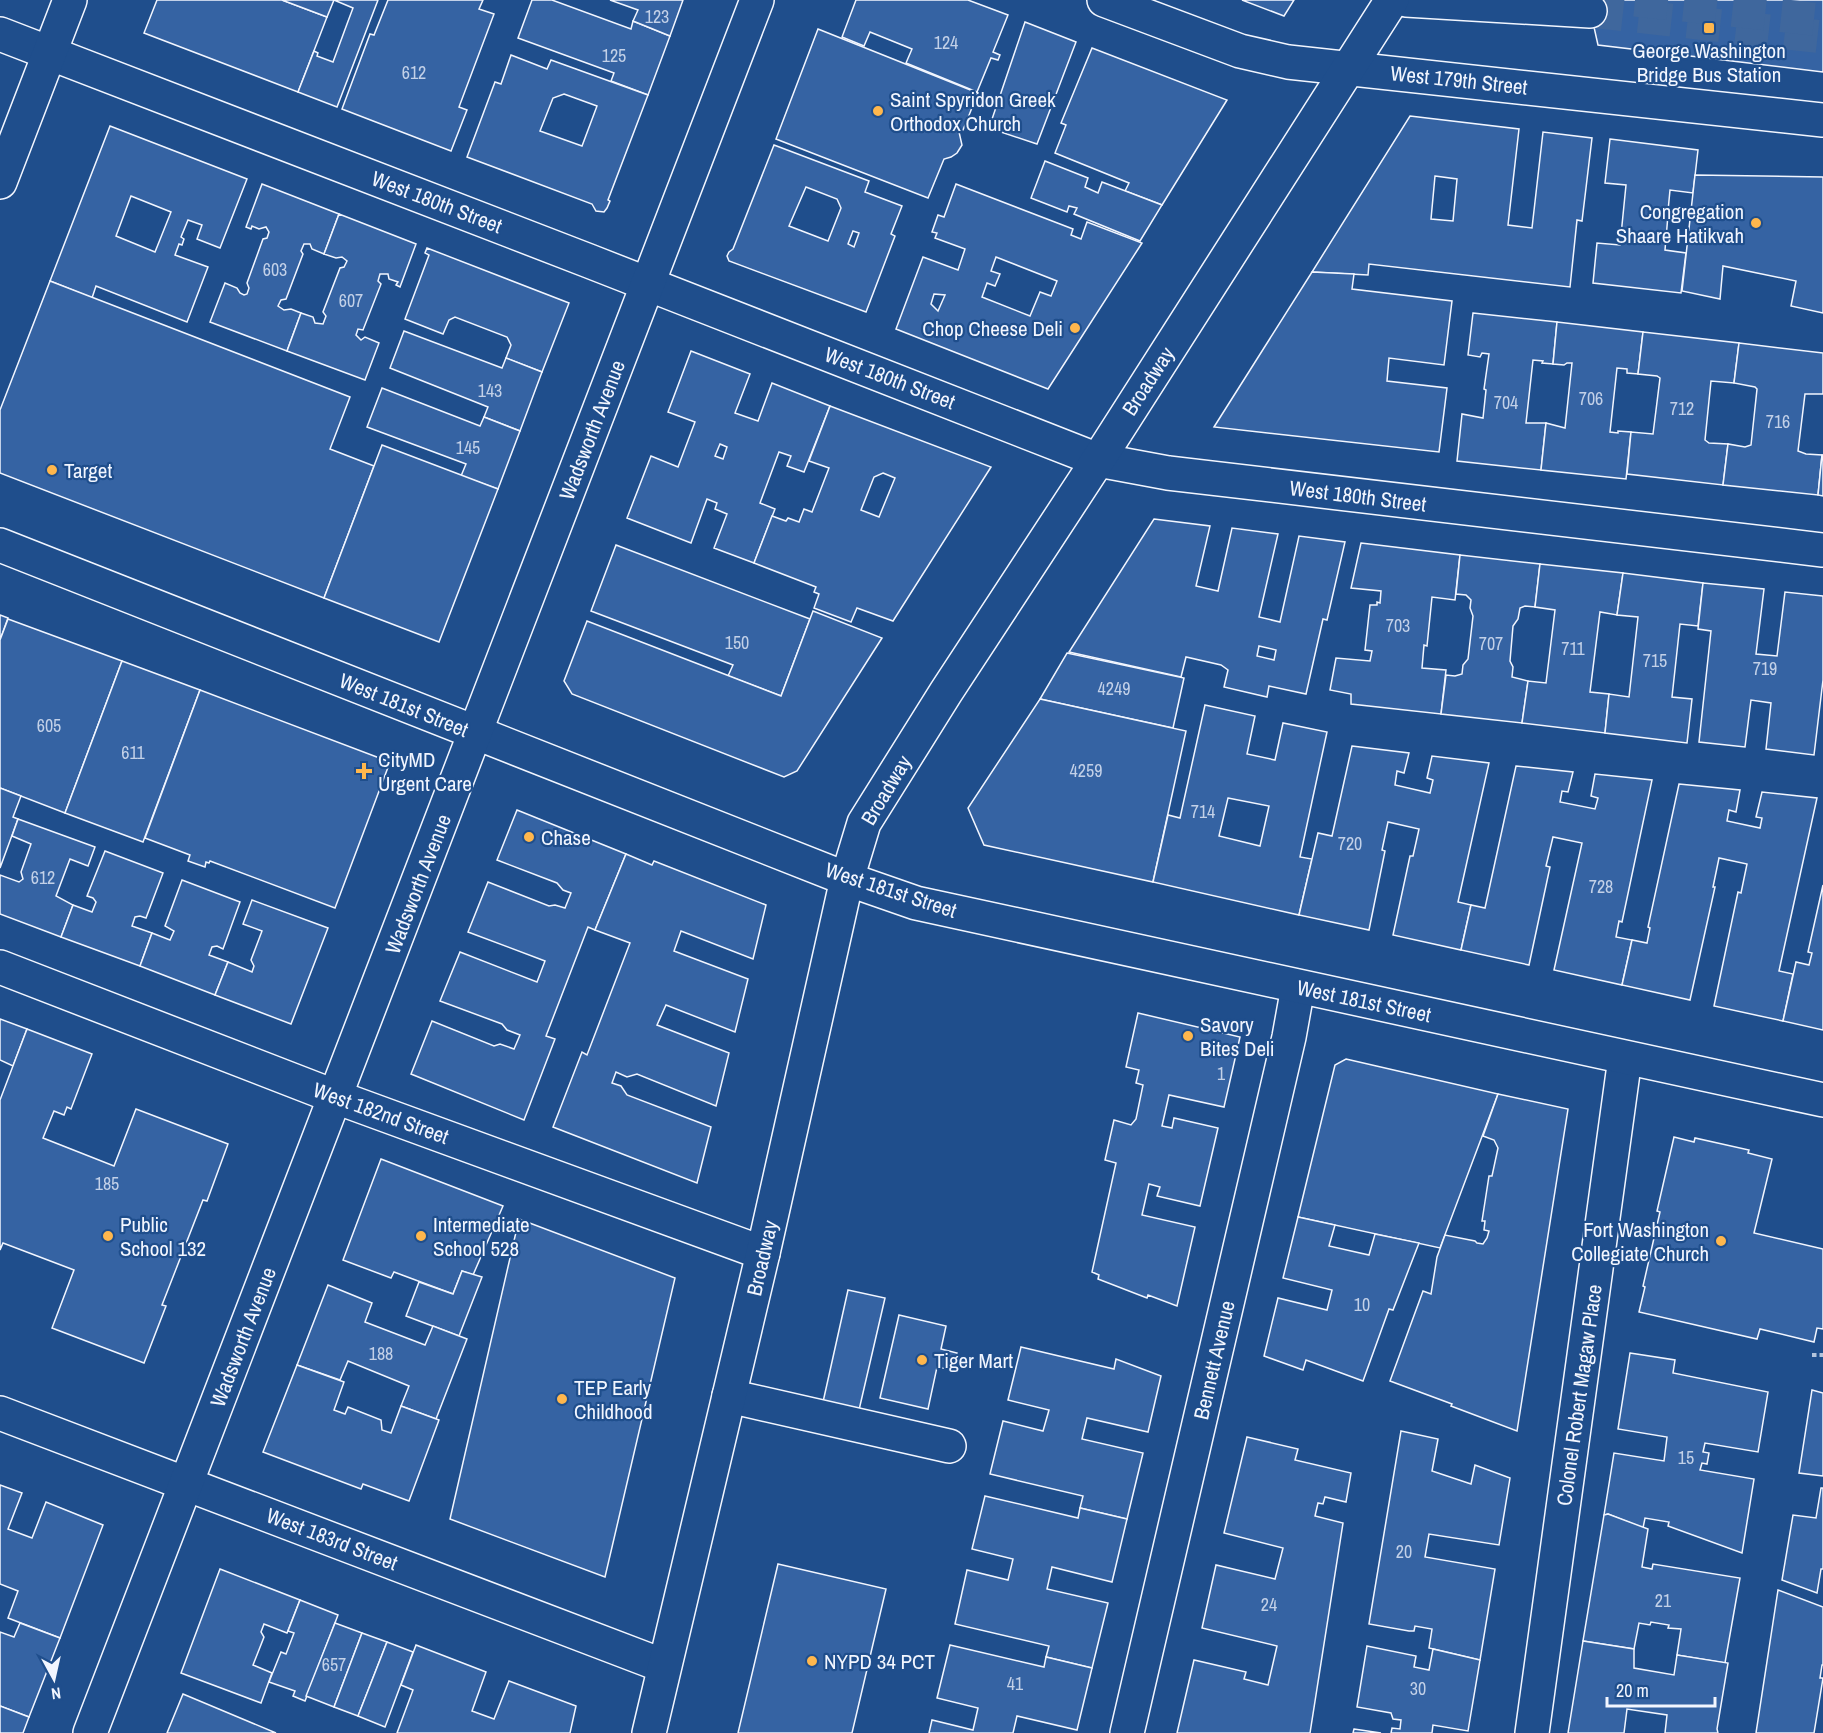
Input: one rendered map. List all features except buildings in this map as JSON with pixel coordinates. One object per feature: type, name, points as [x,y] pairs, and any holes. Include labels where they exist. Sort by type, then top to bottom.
[{"type":"street","points":[[0,182],[70,0]]},
{"type":"street","name":"Wadsworth Avenue","points":[[90,1733],[757,0]]},
{"type":"street","name":"West 179th Street","points":[[1104,0],[1240,51],[1288,62],[1823,120]]},
{"type":"street","name":"Broadway","points":[[649,1733],[763,1253],[847,879],[864,823],[952,682],[1392,0]]},
{"type":"street","points":[[1406,0],[1590,11]]},
{"type":"street","name":"West 180th Street","points":[[0,34],[1098,459],[1167,473],[1823,550]]},
{"type":"street","name":"West 181st Street","points":[[0,545],[847,879],[916,903],[1823,1100]]},
{"type":"street","name":"West 182nd Street","points":[[0,967],[336,1097],[763,1253]]},
{"type":"street","name":"Bennett Avenue","points":[[1127,1733],[1299,987]]},
{"type":"street","name":"Colonel Robert Magaw Place","points":[[1532,1733],[1625,1058]]},
{"type":"street","points":[[729,1396],[949,1446]]},
{"type":"street","name":"West 183rd Street","points":[[0,1413],[664,1666]]},
{"type":"path","points":[[1812,1354],[1823,1354]]},
{"type":"tunnel","points":[[1635,0],[1823,20]]},
{"type":"tunnel","points":[[1590,11],[1823,37]]},
{"type":"place","name":"George Washington Bridge Bus Station","points":[[1709,28]]},
{"type":"place","name":"Saint Spyridon Greek Orthodox Church","points":[[878,111]]},
{"type":"place","name":"Congregation Shaare Hatikvah","points":[[1756,223]]},
{"type":"place","name":"Chop Cheese Deli","points":[[1075,328]]},
{"type":"place","name":"Target","points":[[52,470]]},
{"type":"place","name":"CityMD Urgent Care","points":[[364,771]]},
{"type":"place","name":"Chase","points":[[529,837]]},
{"type":"place","name":"Savory Bites Deli","points":[[1188,1036]]},
{"type":"place","name":"Public School 132","points":[[108,1236]]},
{"type":"place","name":"Intermediate School 528","points":[[421,1236]]},
{"type":"place","name":"Fort Washington Collegiate Church","points":[[1721,1241]]},
{"type":"place","name":"Tiger Mart","points":[[922,1360]]},
{"type":"place","name":"TEP Early Childhood","points":[[562,1399]]},
{"type":"place","name":"NYPD 34 PCT","points":[[812,1661]]}]
